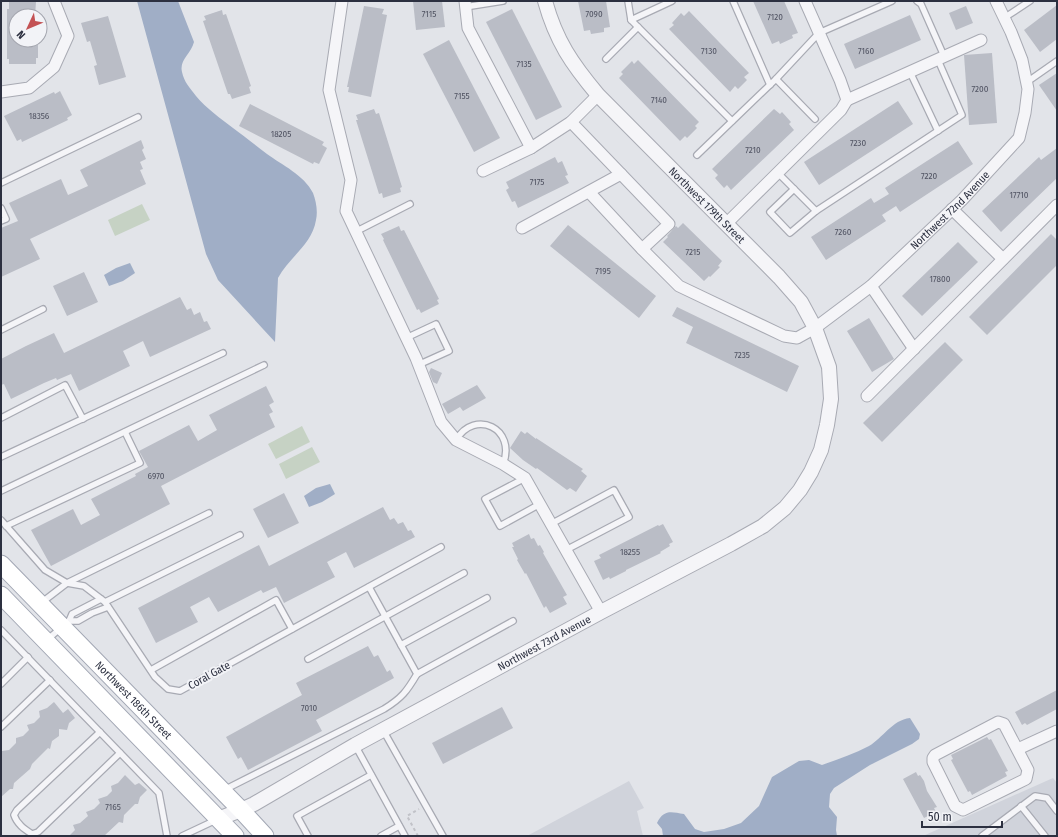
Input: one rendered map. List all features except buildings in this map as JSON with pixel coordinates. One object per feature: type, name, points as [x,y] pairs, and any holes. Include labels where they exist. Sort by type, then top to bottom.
[{"type":"main road","name":"Northwest 186th Street","points":[[1,564],[40,604],[66,624],[265,836]]},
{"type":"main road","name":"Northwest 186th Street","points":[[1,595],[235,836]]},
{"type":"street","points":[[1,92],[29,88],[54,67],[68,36],[54,1]]},
{"type":"street","points":[[342,1],[329,90],[352,180],[346,211],[406,338],[441,422],[456,440],[503,464],[524,478],[601,612]]},
{"type":"street","name":"Northwest 179th Street","points":[[545,1],[558,38],[575,67],[598,95],[779,277],[801,302],[815,328],[829,367],[831,400],[827,425]]},
{"type":"street","points":[[805,1],[840,80],[847,100]]},
{"type":"street","name":"Northwest 72nd Avenue","points":[[589,192],[679,286],[784,336],[797,338],[815,328],[871,286],[952,209],[1019,138],[1025,113],[1028,89],[1022,60],[996,1]]},
{"type":"street","points":[[465,4],[468,28],[531,148]]},
{"type":"street","points":[[726,224],[841,110],[847,100],[981,40]]},
{"type":"street","points":[[483,171],[531,148],[570,122],[598,95]]},
{"type":"street","points":[[570,122],[670,224],[642,249]]},
{"type":"street","points":[[522,228],[621,174]]},
{"type":"street","points":[[867,396],[1057,205]]},
{"type":"street","points":[[952,209],[1003,259]]},
{"type":"street","points":[[871,286],[914,349]]},
{"type":"street","name":"Northwest 73rd Avenue","points":[[218,819],[241,810],[354,745],[731,544],[768,521],[785,508],[804,484],[821,450],[827,425]]},
{"type":"street","points":[[998,722],[1004,724],[1018,749],[1028,770],[1026,779],[963,810],[955,806],[932,762],[935,754],[998,722]]},
{"type":"street","points":[[1018,749],[1057,731]]},
{"type":"lane","points":[[465,4],[503,1]]},
{"type":"lane","points":[[628,1],[631,20],[732,122]]},
{"type":"lane","points":[[631,20],[672,1]]},
{"type":"lane","points":[[732,1],[770,85]]},
{"type":"lane","points":[[697,155],[776,79],[819,33],[879,4],[892,1]]},
{"type":"lane","points":[[794,189],[770,212],[790,233],[816,211],[962,115],[921,4],[916,1]]},
{"type":"lane","points":[[1004,18],[1030,1]]},
{"type":"lane","points":[[606,59],[638,27]]},
{"type":"lane","points":[[1026,82],[1057,61]]},
{"type":"lane","points":[[910,72],[938,131]]},
{"type":"lane","points":[[776,79],[815,119]]},
{"type":"lane","points":[[1,184],[138,117]]},
{"type":"lane","points":[[777,172],[816,211]]},
{"type":"lane","points":[[355,232],[410,204]]},
{"type":"lane","points":[[1,208],[6,219],[1,221]]},
{"type":"lane","points":[[1,330],[43,309]]},
{"type":"lane","points":[[406,338],[436,324],[449,351],[418,365]]},
{"type":"lane","points":[[1,457],[223,353]]},
{"type":"lane","points":[[1,491],[264,365]]},
{"type":"lane","points":[[1,418],[65,384],[83,419]]},
{"type":"lane","points":[[456,440],[460,433],[467,427],[475,424],[492,426],[504,439],[507,447],[503,464]]},
{"type":"lane","points":[[6,526],[140,463],[125,432]]},
{"type":"lane","points":[[524,478],[485,499],[500,526],[540,504]]},
{"type":"lane","points":[[551,524],[614,490],[629,517],[566,550]]},
{"type":"lane","points":[[40,604],[67,583],[209,513]]},
{"type":"lane","name":"Coral Gate","points":[[1,520],[45,570],[67,583],[84,586],[105,602],[155,677],[168,689],[180,691],[441,547]]},
{"type":"lane","points":[[46,641],[66,624],[72,614],[105,602],[240,535]]},
{"type":"lane","points":[[308,659],[464,573]]},
{"type":"lane","points":[[369,587],[417,674]]},
{"type":"lane","points":[[401,645],[487,598]]},
{"type":"lane","points":[[151,670],[276,600],[292,629]]},
{"type":"lane","points":[[66,624],[78,621],[92,613],[105,602]]},
{"type":"lane","points":[[222,791],[398,700],[409,688],[417,674],[513,621]]},
{"type":"lane","points":[[1,630],[159,793],[167,836]]},
{"type":"lane","points":[[1,684],[28,657]]},
{"type":"lane","points":[[1,727],[50,680]]},
{"type":"lane","points":[[383,730],[443,836]]},
{"type":"lane","points":[[100,732],[17,810],[14,816],[16,822],[32,834],[38,832],[120,753]]},
{"type":"lane","points":[[354,745],[405,836]]},
{"type":"lane","points":[[308,836],[297,816],[371,775]]},
{"type":"lane","points":[[982,836],[1035,796],[1047,798],[1057,811]]},
{"type":"lane","points":[[1021,806],[1045,836]]},
{"type":"lane","points":[[182,836],[218,819]]},
{"type":"lane","points":[[381,836],[399,826]]},
{"type":"path","points":[[418,836],[407,816],[425,805]]},
{"type":"shaded area","points":[[1053,778],[1057,783],[1057,836],[923,836]]},
{"type":"shaded area","points":[[629,781],[644,808],[637,811],[643,836],[527,836]]},
{"type":"green space","points":[[142,204],[150,220],[115,236],[108,220]]},
{"type":"green space","points":[[302,426],[310,442],[276,459],[268,444]]},
{"type":"green space","points":[[312,447],[320,462],[286,479],[279,464]]},
{"type":"water","points":[[137,1],[178,1],[194,42],[182,64],[183,76],[188,85],[196,96],[209,109],[267,154],[292,171],[304,181],[313,193],[317,213],[314,229],[305,244],[278,278],[275,342],[218,280],[206,254]]},
{"type":"water","points":[[130,263],[135,273],[123,281],[109,286],[104,275],[116,268]]},
{"type":"water","points":[[330,484],[335,494],[322,502],[309,507],[304,496],[316,488]]},
{"type":"water","points":[[910,718],[920,734],[919,739],[870,765],[834,788],[830,794],[829,807],[837,817],[837,836],[663,836],[662,829],[657,823],[662,815],[672,812],[684,814],[695,829],[704,832],[724,829],[741,823],[759,806],[772,777],[799,761],[809,760],[822,765],[858,752],[874,743],[898,722]]}]
